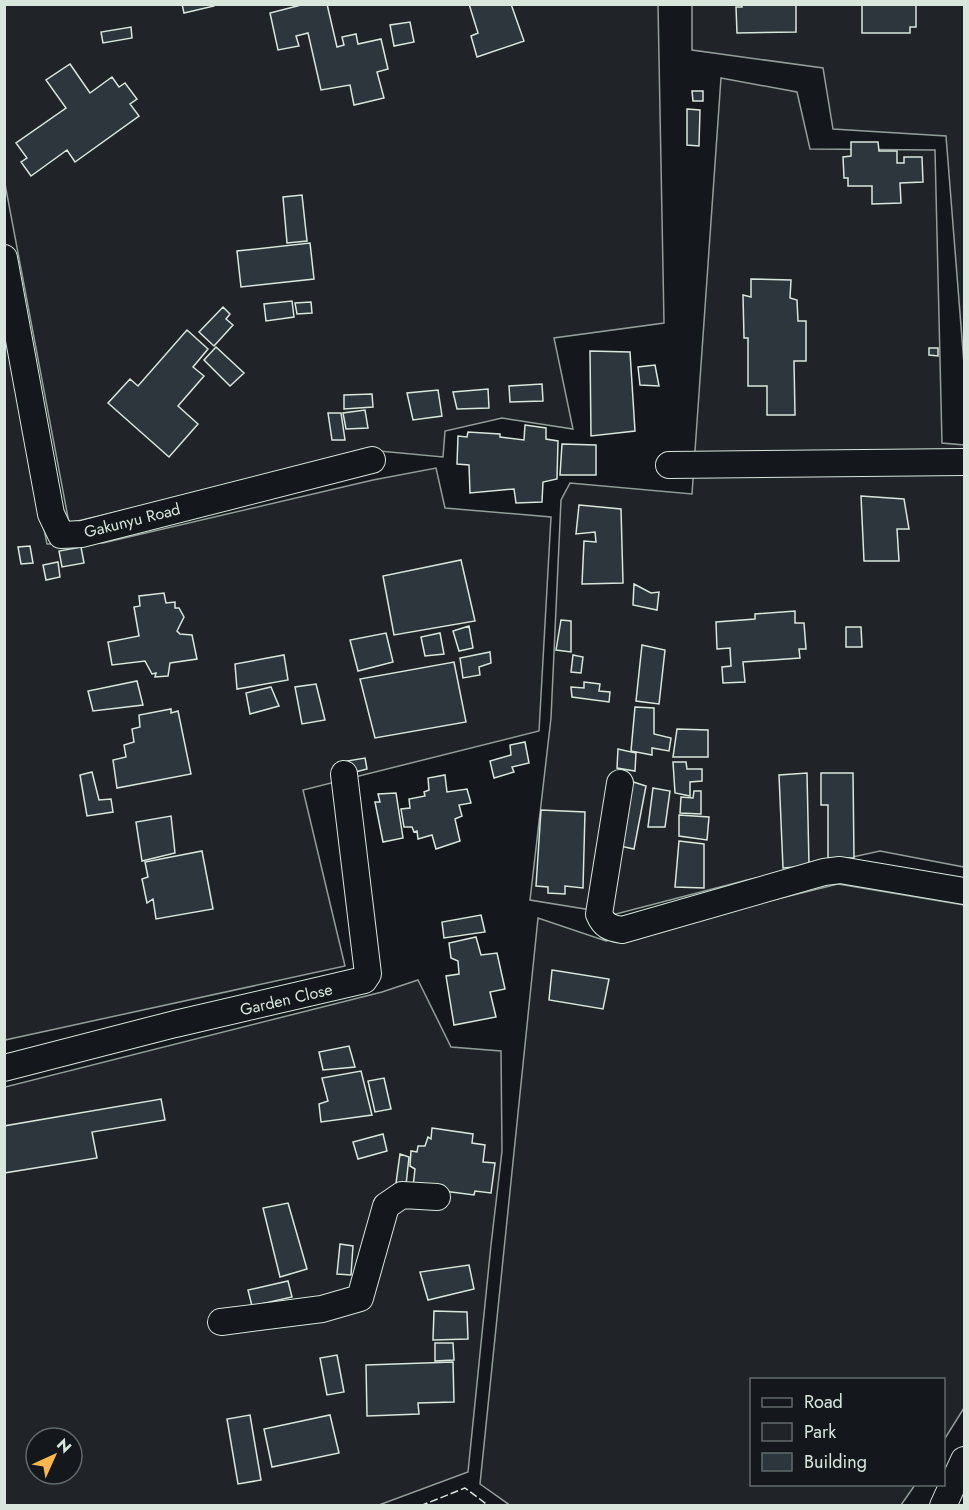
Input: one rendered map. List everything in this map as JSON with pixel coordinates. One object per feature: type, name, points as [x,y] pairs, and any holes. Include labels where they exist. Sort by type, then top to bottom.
[{"type":"street","name":"Gakunyu Road","points":[[4,258],[51,514],[61,535],[81,534],[372,460]]},
{"type":"street","points":[[669,465],[964,462]]},
{"type":"street","name":"Garden Close","points":[[4,1068],[175,1024],[364,980],[368,974],[344,774]]},
{"type":"street","points":[[620,783],[599,914],[602,922],[610,928],[622,930],[824,872],[840,870],[964,891]]},
{"type":"street","points":[[221,1322],[322,1309],[360,1298],[386,1206],[402,1195],[437,1197]]},
{"type":"street","points":[[948,1504],[964,1460]]},
{"type":"green space","points":[[4,5],[658,5],[664,323],[554,338],[573,429],[502,418],[445,431],[443,457],[379,451],[69,523],[5,184]]},
{"type":"green space","points":[[692,5],[964,5],[964,364],[946,136],[833,129],[823,68],[692,50]]},
{"type":"green space","points":[[721,78],[797,92],[810,149],[935,150],[942,443],[964,445],[964,867],[880,851],[747,880],[616,914],[530,900],[551,718],[561,500],[570,483],[692,494]]},
{"type":"green space","points":[[4,327],[47,544],[103,543],[373,480],[436,468],[445,508],[551,517],[539,731],[303,790],[345,966],[5,1040]]},
{"type":"green space","points":[[838,884],[964,905],[964,1408],[945,1438],[945,1378],[750,1378],[750,1486],[914,1486],[901,1505],[511,1506],[480,1484],[538,918],[606,941]]},
{"type":"green space","points":[[418,980],[451,1047],[501,1051],[502,1151],[468,1472],[379,1505],[5,1506],[5,1087],[382,992]]},
{"type":"building","points":[[182,4],[214,4],[214,6],[184,13]]},
{"type":"building","points":[[305,4],[327,4],[337,47],[344,45],[342,37],[356,34],[358,44],[381,39],[388,69],[377,72],[384,98],[354,105],[350,85],[321,90],[308,33],[296,36],[299,46],[278,50],[270,13]]},
{"type":"building","points":[[469,4],[511,4],[524,41],[477,57],[471,36],[478,33]]},
{"type":"building","points":[[742,4],[796,4],[796,32],[737,33],[736,7],[742,7]]},
{"type":"building","points":[[862,4],[916,4],[916,27],[910,27],[910,33],[862,33]]},
{"type":"building","points":[[410,22],[414,42],[394,46],[390,25]]},
{"type":"building","points":[[131,27],[132,38],[103,43],[101,32]]},
{"type":"building","points":[[70,64],[90,93],[112,77],[119,87],[125,83],[137,99],[130,104],[139,116],[75,162],[67,150],[31,176],[21,162],[27,158],[16,143],[66,108],[46,80]]},
{"type":"building","points":[[692,91],[703,91],[703,101],[693,101]]},
{"type":"building","points":[[687,109],[700,110],[699,146],[687,145]]},
{"type":"building","points":[[851,142],[878,142],[879,151],[897,151],[897,163],[904,163],[904,157],[922,157],[923,182],[900,183],[901,203],[872,204],[872,186],[848,186],[848,178],[844,178],[843,157],[851,156]]},
{"type":"building","points":[[302,195],[307,241],[287,243],[283,197]]},
{"type":"building","points":[[310,243],[314,279],[241,287],[237,251]]},
{"type":"building","points":[[751,279],[791,280],[790,298],[797,300],[798,321],[806,321],[806,361],[794,361],[795,415],[767,415],[767,386],[748,386],[748,338],[744,338],[743,295],[751,297]]},
{"type":"building","points":[[292,301],[294,317],[266,321],[264,304]]},
{"type":"building","points":[[311,302],[312,313],[297,314],[295,303]]},
{"type":"building","points":[[223,307],[230,314],[226,319],[233,325],[214,346],[199,332]]},
{"type":"building","points":[[187,330],[208,349],[193,367],[204,376],[178,406],[198,424],[169,457],[108,403],[130,379],[138,386]]},
{"type":"building","points":[[216,347],[244,373],[230,386],[204,360]]},
{"type":"building","points":[[929,348],[938,348],[938,356],[929,355]]},
{"type":"building","points":[[590,351],[630,352],[635,431],[591,436]]},
{"type":"building","points":[[655,365],[659,386],[640,385],[638,367]]},
{"type":"building","points":[[542,384],[543,401],[510,402],[509,386]]},
{"type":"building","points":[[488,389],[489,408],[457,409],[453,392]]},
{"type":"building","points":[[438,390],[442,416],[413,420],[407,393]]},
{"type":"building","points":[[372,394],[373,407],[344,409],[344,395]]},
{"type":"building","points":[[365,410],[368,428],[346,429],[343,413]]},
{"type":"building","points":[[328,413],[341,413],[345,440],[332,440]]},
{"type":"building","points":[[525,425],[546,428],[546,439],[558,441],[557,479],[543,482],[542,502],[516,503],[514,489],[470,493],[469,465],[457,464],[458,436],[467,437],[468,432],[500,434],[500,437],[524,440]]},
{"type":"building","points":[[562,444],[596,445],[596,475],[560,475]]},
{"type":"building","points":[[861,496],[904,499],[909,529],[897,529],[899,561],[864,561]]},
{"type":"building","points":[[579,505],[621,509],[623,583],[582,584],[584,541],[596,542],[595,532],[576,534]]},
{"type":"building","points":[[30,546],[33,563],[21,564],[18,547]]},
{"type":"building","points":[[81,547],[84,563],[62,567],[59,551]]},
{"type":"building","points":[[461,560],[475,621],[394,635],[383,576]]},
{"type":"building","points":[[58,562],[60,577],[46,580],[43,565]]},
{"type":"building","points":[[634,584],[651,593],[659,592],[657,610],[633,605]]},
{"type":"building","points":[[164,593],[166,603],[175,602],[175,608],[179,608],[184,617],[177,631],[180,634],[192,635],[197,659],[170,663],[168,676],[155,677],[156,673],[152,674],[145,661],[112,665],[108,642],[139,636],[134,607],[140,606],[139,596]]},
{"type":"building","points":[[795,611],[795,623],[804,623],[806,649],[799,649],[800,658],[743,662],[745,682],[723,683],[722,667],[731,666],[730,648],[717,649],[716,622],[755,619],[755,614]]},
{"type":"building","points":[[561,620],[571,621],[571,652],[556,650]]},
{"type":"building","points":[[469,626],[473,648],[459,651],[453,631]]},
{"type":"building","points":[[846,627],[861,627],[862,647],[846,647]]},
{"type":"building","points":[[386,633],[393,662],[358,671],[350,640]]},
{"type":"building","points":[[440,633],[444,654],[425,656],[421,637]]},
{"type":"building","points":[[642,645],[665,650],[659,704],[636,701]]},
{"type":"building","points":[[490,652],[491,663],[479,667],[480,675],[463,678],[460,658]]},
{"type":"building","points":[[284,655],[288,680],[237,689],[235,664]]},
{"type":"building","points":[[573,655],[583,657],[581,673],[571,672]]},
{"type":"building","points":[[454,662],[466,722],[375,738],[360,679]]},
{"type":"building","points":[[137,681],[143,705],[93,711],[88,691]]},
{"type":"building","points":[[584,682],[600,684],[599,691],[610,692],[609,702],[572,697],[571,687],[584,688]]},
{"type":"building","points":[[316,684],[325,720],[302,724],[295,687]]},
{"type":"building","points":[[271,687],[279,706],[250,714],[246,693]]},
{"type":"building","points":[[635,707],[654,708],[654,734],[671,738],[669,751],[652,748],[652,755],[631,751]]},
{"type":"building","points":[[171,709],[171,713],[178,711],[191,774],[117,788],[113,760],[126,757],[124,745],[134,742],[132,729],[140,727],[139,715]]},
{"type":"building","points":[[677,729],[708,730],[708,757],[673,757]]},
{"type":"building","points":[[525,742],[529,763],[512,767],[514,772],[494,778],[490,761],[511,755],[510,745]]},
{"type":"building","points":[[618,749],[636,753],[635,771],[617,768]]},
{"type":"building","points":[[365,758],[367,769],[351,773],[347,761]]},
{"type":"building","points":[[673,762],[686,762],[687,769],[702,769],[702,781],[690,782],[690,796],[675,793]]},
{"type":"building","points":[[92,772],[99,800],[111,799],[113,812],[87,816],[80,775]]},
{"type":"building","points":[[807,773],[809,866],[783,868],[779,775]]},
{"type":"building","points":[[821,773],[853,773],[854,858],[828,858],[828,805],[821,805]]},
{"type":"building","points":[[445,775],[447,792],[467,789],[471,803],[459,805],[462,816],[455,819],[460,841],[436,849],[432,835],[418,839],[417,831],[414,832],[412,827],[404,827],[401,809],[410,808],[409,799],[425,796],[424,792],[429,790],[428,778]]},
{"type":"building","points":[[627,780],[646,786],[634,849],[620,846]]},
{"type":"building","points":[[653,788],[670,791],[665,827],[648,827]]},
{"type":"building","points":[[694,791],[701,791],[701,814],[680,813],[681,797],[693,798]]},
{"type":"building","points":[[396,793],[403,838],[383,842],[375,802],[380,802],[378,794]]},
{"type":"building","points":[[541,810],[585,812],[583,888],[565,886],[565,894],[548,893],[548,887],[536,886]]},
{"type":"building","points":[[679,815],[709,817],[707,840],[679,836]]},
{"type":"building","points":[[171,816],[175,853],[142,861],[136,822]]},
{"type":"building","points":[[679,841],[704,844],[704,888],[675,887]]},
{"type":"building","points":[[202,851],[213,909],[156,919],[153,899],[147,903],[142,879],[148,877],[145,862]]},
{"type":"building","points":[[481,915],[485,932],[444,938],[442,922]]},
{"type":"building","points":[[476,937],[481,955],[497,953],[505,989],[490,992],[496,1017],[454,1025],[446,976],[459,974],[458,961],[451,958],[449,943]]},
{"type":"building","points":[[552,970],[609,979],[603,1009],[549,1000]]},
{"type":"building","points":[[349,1046],[355,1067],[323,1070],[319,1052]]},
{"type":"building","points":[[361,1071],[372,1115],[321,1122],[319,1104],[328,1101],[322,1078]]},
{"type":"building","points":[[384,1078],[391,1109],[375,1112],[368,1081]]},
{"type":"building","points":[[161,1099],[165,1120],[92,1132],[97,1158],[4,1173],[4,1126]]},
{"type":"building","points":[[432,1128],[473,1134],[472,1143],[485,1145],[483,1162],[495,1163],[491,1193],[475,1191],[474,1195],[413,1187],[415,1169],[410,1166],[411,1151],[417,1152],[418,1146],[425,1146],[428,1137],[431,1139]]},
{"type":"building","points":[[383,1134],[387,1151],[358,1159],[353,1142]]},
{"type":"building","points":[[400,1154],[409,1157],[406,1185],[396,1183]]},
{"type":"building","points":[[288,1203],[307,1269],[280,1277],[263,1208]]},
{"type":"building","points":[[340,1244],[353,1246],[351,1275],[337,1274]]},
{"type":"building","points":[[469,1265],[474,1289],[428,1300],[420,1272]]},
{"type":"building","points":[[288,1281],[292,1297],[252,1306],[248,1290]]},
{"type":"building","points":[[434,1311],[467,1312],[468,1339],[433,1340]]},
{"type":"building","points":[[435,1343],[453,1343],[454,1360],[435,1361]]},
{"type":"building","points":[[337,1355],[344,1392],[327,1395],[320,1358]]},
{"type":"building","points":[[453,1362],[454,1402],[418,1403],[419,1414],[367,1416],[366,1365]]},
{"type":"building","points":[[250,1415],[261,1480],[238,1484],[227,1419]]},
{"type":"building","points":[[330,1415],[339,1453],[272,1467],[264,1429]]},
{"type":"fence","points":[[420,1506],[465,1488],[489,1506]]}]
